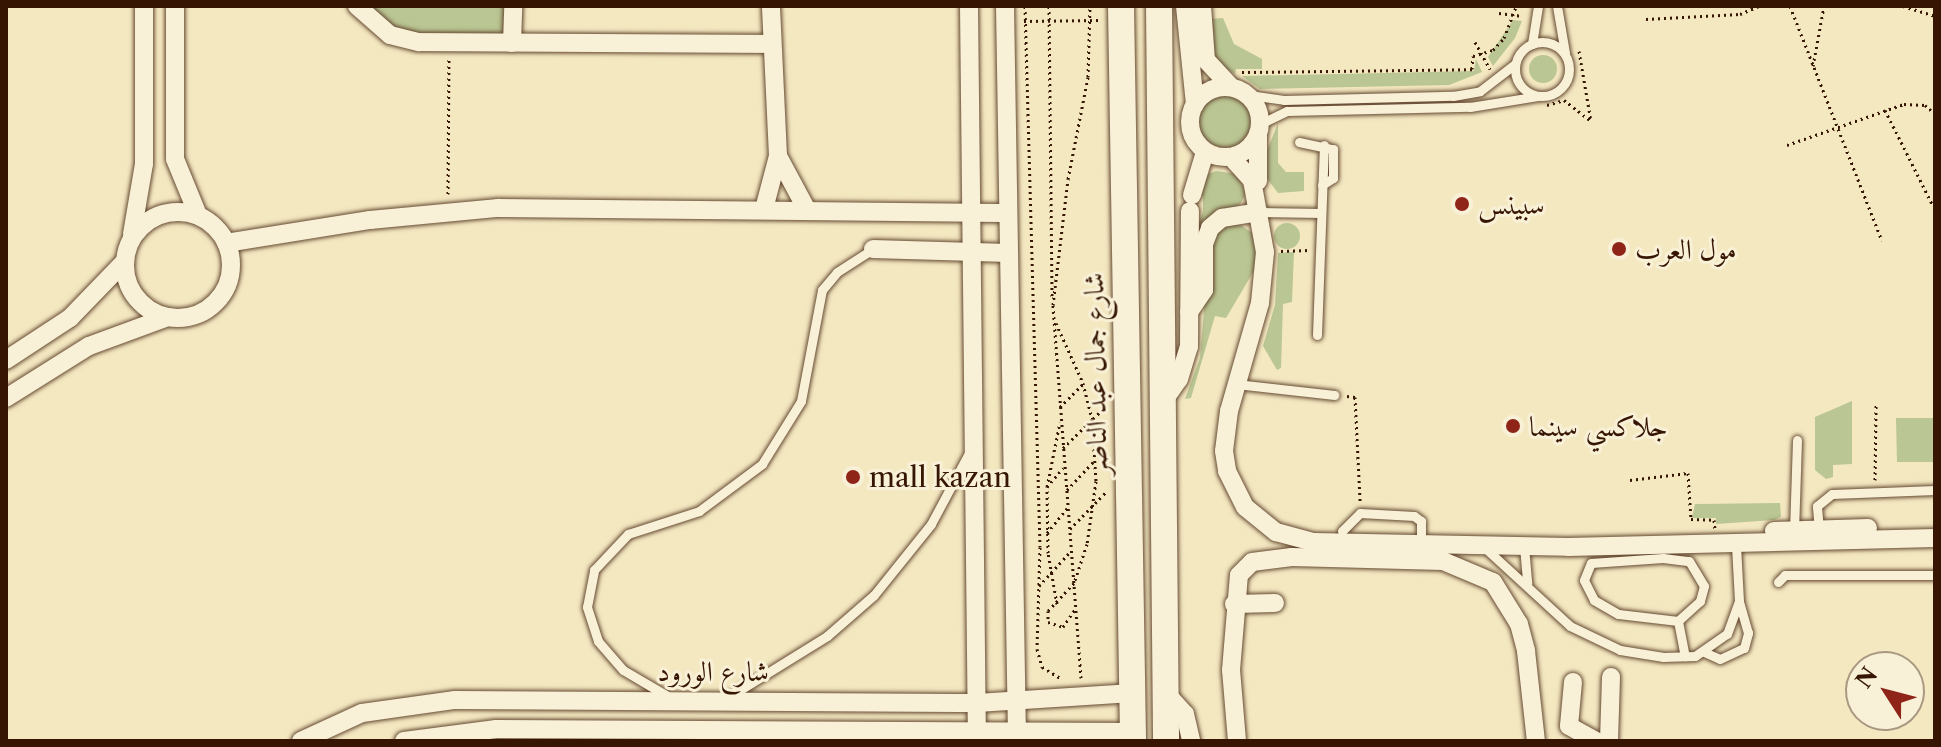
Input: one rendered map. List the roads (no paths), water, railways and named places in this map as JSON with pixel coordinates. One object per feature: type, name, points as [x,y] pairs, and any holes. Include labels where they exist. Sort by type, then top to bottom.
[{"type":"main road","name":"شارع جمال عبد الناصر","points":[[1121,6],[1133,737]]},
{"type":"main road","points":[[1159,6],[1166,741]]},
{"type":"street","points":[[6,360],[70,318],[125,261],[144,164],[144,6]]},
{"type":"street","points":[[6,398],[89,346],[168,317],[197,314],[220,297],[230,271],[226,243],[198,215],[175,159],[175,6]]},
{"type":"street","points":[[357,6],[390,35],[450,42],[771,44]]},
{"type":"street","points":[[512,43],[513,6]]},
{"type":"street","points":[[764,209],[778,156],[771,6]]},
{"type":"street","points":[[969,6],[976,738]]},
{"type":"street","points":[[1005,6],[1014,701],[1017,737]]},
{"type":"street","points":[[1162,403],[1187,358],[1191,203],[1205,152],[1190,125],[1195,104],[1185,6]]},
{"type":"street","points":[[1202,6],[1206,60],[1240,91],[1259,129],[1256,167],[1265,252],[1263,289],[1224,431],[1227,471],[1234,490],[1259,521],[1295,540],[1715,533],[1794,536],[1935,526]]},
{"type":"street","points":[[1195,104],[1210,90],[1240,91]]},
{"type":"street","points":[[1205,152],[1231,157],[1242,153],[1259,129]]},
{"type":"street","points":[[778,156],[807,210]]},
{"type":"street","points":[[1231,157],[1249,174],[1272,251],[1268,299],[1245,385],[1234,443],[1250,492],[1286,525],[1482,546],[1736,545],[1794,536]]},
{"type":"street","points":[[226,243],[447,211],[764,209],[1008,213]]},
{"type":"street","points":[[1189,312],[1204,290],[1204,244],[1210,228],[1222,218],[1262,212]]},
{"type":"street","points":[[130,242],[159,215],[198,215]]},
{"type":"street","points":[[873,249],[1008,253]]},
{"type":"street","points":[[125,261],[136,297],[168,317]]},
{"type":"street","points":[[1819,535],[1935,538]]},
{"type":"street","points":[[1237,741],[1234,604],[1239,575],[1252,562],[1292,557],[1443,561],[1467,567],[1493,582],[1519,624],[1536,741]]},
{"type":"street","points":[[1234,604],[1275,603]]},
{"type":"street","points":[[1609,741],[1611,677]]},
{"type":"street","points":[[1573,682],[1569,726],[1596,741]]},
{"type":"street","points":[[1165,692],[1185,714],[1191,741]]},
{"type":"street","name":"شارع الورود","points":[[301,741],[362,713],[406,703],[726,699],[977,703],[1133,693]]},
{"type":"street","points":[[718,737],[726,699]]},
{"type":"street","points":[[1236,720],[1249,741]]},
{"type":"street","points":[[404,741],[496,729],[718,737],[1133,737]]},
{"type":"lane","points":[[1240,91],[1284,100],[1453,96],[1480,91],[1515,64],[1532,44],[1538,6]]},
{"type":"lane","points":[[1259,129],[1287,111],[1470,107],[1539,96],[1563,86],[1569,70],[1557,6]]},
{"type":"lane","points":[[1532,44],[1550,43],[1565,53]]},
{"type":"lane","points":[[1515,64],[1523,88],[1539,96]]},
{"type":"lane","points":[[1299,142],[1333,149],[1333,175],[1322,185],[1317,335]]},
{"type":"lane","points":[[1262,212],[1321,213]]},
{"type":"lane","points":[[672,699],[623,670],[598,641],[587,607],[594,570],[628,534],[699,511],[762,464],[801,401],[822,290],[837,272],[873,249]]},
{"type":"lane","points":[[1245,385],[1334,395]]},
{"type":"lane","points":[[1794,536],[1797,440]]},
{"type":"lane","points":[[726,699],[827,636],[874,595],[931,524],[974,441]]},
{"type":"lane","points":[[1819,535],[1817,506],[1826,496],[1935,490]]},
{"type":"lane","points":[[1342,531],[1360,513],[1414,516],[1421,521],[1421,540]]},
{"type":"lane","points":[[1704,652],[1720,659],[1744,648],[1748,633],[1739,601],[1736,545]]},
{"type":"lane","points":[[1482,546],[1527,584],[1547,607],[1586,635],[1620,650],[1685,656],[1704,652],[1727,634],[1739,601]]},
{"type":"lane","points":[[1524,546],[1527,584]]},
{"type":"lane","points":[[1612,559],[1689,561],[1704,586],[1693,609],[1678,621],[1618,614],[1594,600],[1584,572],[1591,563],[1612,559]]},
{"type":"lane","points":[[1778,582],[1785,575],[1935,575]]},
{"type":"lane","points":[[1678,621],[1685,656]]},
{"type":"place","name":"سبينس","points":[[1462,204]]},
{"type":"place","name":"مول العرب","points":[[1619,249]]},
{"type":"place","name":"جلاكسي سينما","points":[[1513,426]]},
{"type":"place","name":"mall kazan","points":[[853,477]]}]
